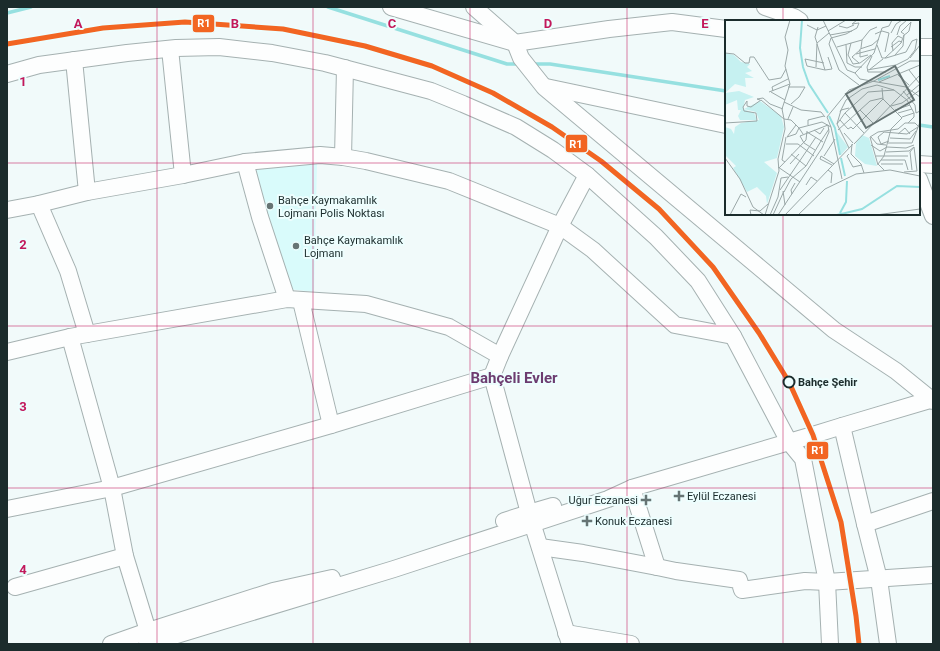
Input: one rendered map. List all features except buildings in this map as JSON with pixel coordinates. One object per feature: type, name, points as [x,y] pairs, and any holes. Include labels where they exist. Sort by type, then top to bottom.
[{"type":"street","points":[[391,7],[515,43],[672,22],[725,29]]},
{"type":"street","points":[[432,7],[481,22],[515,43]]},
{"type":"street","points":[[474,7],[515,43],[521,58],[542,84],[834,330],[896,371],[933,400]]},
{"type":"street","points":[[765,7],[798,20]]},
{"type":"street","points":[[7,74],[39,65],[170,49],[219,47],[272,53],[346,68],[431,91],[516,127],[553,150],[588,175],[656,237],[698,281],[733,336],[789,442],[803,458],[827,582],[830,644]]},
{"type":"street","points":[[920,47],[933,47]]},
{"type":"street","points":[[170,49],[183,175]]},
{"type":"street","points":[[74,60],[87,192]]},
{"type":"street","points":[[343,157],[346,68]]},
{"type":"street","points":[[542,84],[725,125]]},
{"type":"street","points":[[7,210],[87,192],[183,175],[245,162],[320,155],[343,157],[449,181],[560,226],[593,250],[674,325],[733,336]]},
{"type":"street","points":[[245,162],[260,217],[294,300],[331,426]]},
{"type":"street","points":[[920,164],[933,165]]},
{"type":"street","points":[[588,175],[560,226],[492,376],[531,518],[568,639],[630,644]]},
{"type":"street","points":[[920,182],[933,216]]},
{"type":"street","points":[[39,204],[68,271],[87,334]]},
{"type":"street","points":[[7,352],[70,337],[294,300],[366,304],[449,327],[500,356]]},
{"type":"street","points":[[70,337],[112,488],[125,556],[149,639]]},
{"type":"street","points":[[7,509],[112,488],[331,426],[492,376]]},
{"type":"street","points":[[110,644],[149,639],[531,518],[602,492],[632,488],[933,400]]},
{"type":"street","points":[[842,426],[879,579],[888,644]]},
{"type":"street","points":[[632,488],[657,567]]},
{"type":"street","points":[[865,524],[933,501]]},
{"type":"street","points":[[540,547],[583,553],[676,572],[739,580],[742,590],[805,581],[827,582],[933,575]]},
{"type":"street","points":[[15,587],[125,556]]},
{"type":"shaded area","name":"Bahçe Kaymakamlık Lojmanı","points":[[317,164],[314,292],[289,289],[254,168]]},
{"type":"waterway","points":[[7,13],[31,7]]},
{"type":"waterway","points":[[328,7],[507,64],[519,64]]},
{"type":"waterway","points":[[531,64],[550,64],[725,91]]},
{"type":"waterway","points":[[920,125],[933,127]]},
{"type":"transit line","name":"R1","points":[[7,44],[103,28],[185,22],[283,29],[365,46],[432,66],[493,93],[552,127],[601,161],[659,209],[713,267],[759,333],[789,382],[813,435],[841,522],[859,644]]},
{"type":"place","name":"Bahçe Kaymakamlık Lojmanı Polis Noktası","points":[[270,206]]},
{"type":"place","name":"Bahçe Kaymakamlık Lojmanı","points":[[296,246]]},
{"type":"place","name":"Bahçe Şehir","points":[[789,382]]},
{"type":"place","name":"Eylül Eczanesi","points":[[679,496]]},
{"type":"place","name":"Uğur Eczanesi","points":[[646,500]]},
{"type":"place","name":"Konuk Eczanesi","points":[[587,521]]},
{"type":"district","name":"Bahçeli Evler","points":[[514,378]]}]
